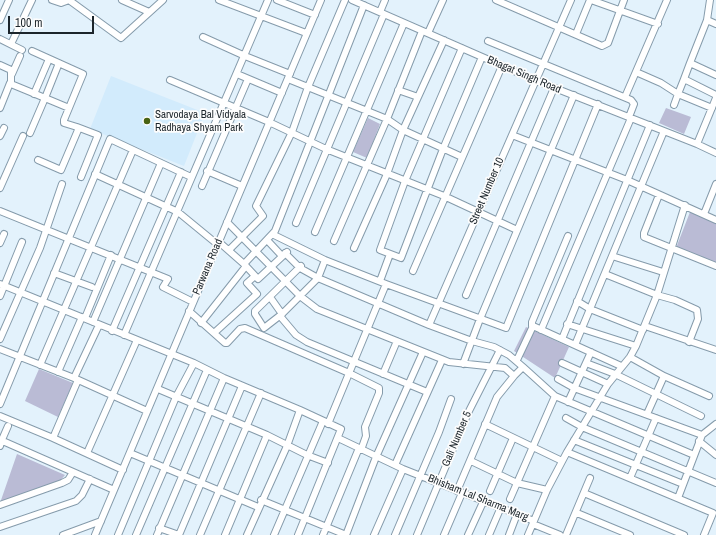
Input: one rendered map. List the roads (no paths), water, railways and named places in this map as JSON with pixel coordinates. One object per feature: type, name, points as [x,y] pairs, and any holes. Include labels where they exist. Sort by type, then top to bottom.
[{"type":"street","points":[[0,20],[8,0]]},
{"type":"street","points":[[11,44],[32,0]]},
{"type":"street","points":[[52,0],[61,3],[68,0],[121,38],[163,0]]},
{"type":"street","points":[[122,0],[148,12]]},
{"type":"street","points":[[219,0],[306,33]]},
{"type":"street","points":[[124,335],[178,212],[191,177],[262,17],[268,0]]},
{"type":"street","points":[[277,0],[315,15]]},
{"type":"street","name":"Parwana Road","points":[[95,535],[158,389],[171,353],[228,222],[321,0]]},
{"type":"street","points":[[229,250],[262,216],[256,206],[292,132],[308,87],[346,0]]},
{"type":"street","name":"Bhagat Singh Road","points":[[352,0],[537,81],[598,104],[716,153]]},
{"type":"street","points":[[296,223],[326,149],[347,103],[382,13],[385,0]]},
{"type":"street","points":[[428,34],[443,0]]},
{"type":"street","points":[[496,0],[602,46],[606,45],[624,0]]},
{"type":"street","name":"Street Number 10","points":[[429,325],[537,81],[570,0]]},
{"type":"street","points":[[576,34],[591,0],[658,24]]},
{"type":"street","points":[[625,97],[658,24],[667,0]]},
{"type":"street","points":[[674,105],[707,20],[710,0]]},
{"type":"street","points":[[201,323],[245,265],[267,240],[274,235],[364,5]]},
{"type":"street","points":[[707,20],[716,24]]},
{"type":"street","points":[[315,232],[345,158],[367,111],[404,23]]},
{"type":"street","points":[[334,240],[387,119],[422,30]]},
{"type":"street","points":[[203,37],[289,76],[308,87],[387,119],[403,130],[462,157]]},
{"type":"street","points":[[0,39],[11,44],[21,53],[0,108]]},
{"type":"street","points":[[354,248],[387,174],[403,130],[444,40]]},
{"type":"street","points":[[488,41],[625,97],[634,104],[608,174],[542,330]]},
{"type":"street","points":[[462,48],[405,181],[380,250],[401,258],[443,149],[482,57]]},
{"type":"street","points":[[32,51],[83,74],[64,121],[98,135],[81,178]]},
{"type":"street","points":[[34,94],[49,59]]},
{"type":"street","points":[[30,133],[59,63]]},
{"type":"street","points":[[690,63],[716,75]]},
{"type":"street","points":[[0,65],[12,70],[12,74]]},
{"type":"street","points":[[413,271],[444,196],[502,66]]},
{"type":"street","points":[[636,72],[661,83],[678,94],[712,108]]},
{"type":"street","points":[[237,74],[282,93]]},
{"type":"street","points":[[202,186],[207,171],[248,79]]},
{"type":"street","points":[[684,79],[716,95]]},
{"type":"street","points":[[170,80],[292,132],[345,158],[428,189],[517,230]]},
{"type":"street","points":[[10,83],[69,108]]},
{"type":"street","points":[[466,296],[554,88]]},
{"type":"street","points":[[398,90],[418,97]]},
{"type":"street","points":[[463,364],[480,319],[574,95]]},
{"type":"street","points":[[697,144],[716,98]]},
{"type":"street","points":[[274,235],[325,260],[439,302],[502,328],[507,326],[598,104]]},
{"type":"street","points":[[562,339],[650,125]]},
{"type":"street","points":[[38,160],[61,170],[78,131],[77,127]]},
{"type":"street","points":[[0,136],[4,128]]},
{"type":"street","points":[[575,345],[664,131]]},
{"type":"street","points":[[512,135],[608,174],[627,180],[716,220]]},
{"type":"street","points":[[0,188],[24,136]]},
{"type":"street","points":[[0,404],[110,139],[191,177]]},
{"type":"street","points":[[40,364],[133,150]]},
{"type":"street","points":[[53,438],[120,259],[162,163]]},
{"type":"street","points":[[207,171],[242,186]]},
{"type":"street","points":[[112,331],[181,172]]},
{"type":"street","points":[[95,174],[178,212],[229,250],[258,279],[285,253]]},
{"type":"street","points":[[0,339],[46,230],[62,184]]},
{"type":"street","points":[[704,214],[716,184]]},
{"type":"street","points":[[659,195],[644,235],[646,238],[716,266]]},
{"type":"street","name":"Bhisham Lal Sharma Marg","points":[[338,438],[403,469],[501,507],[533,523],[547,490],[567,452],[608,384],[630,357],[636,346],[657,295],[685,205]]},
{"type":"street","points":[[0,211],[68,240],[111,255],[168,279],[163,287],[193,302]]},
{"type":"street","points":[[228,222],[241,238],[257,251],[300,296],[317,308],[442,360],[463,364],[505,368],[514,376]]},
{"type":"street","points":[[0,243],[4,234]]},
{"type":"street","points":[[516,360],[532,326],[532,322],[568,236]]},
{"type":"street","points":[[267,240],[301,267],[318,278],[429,325],[500,350],[516,360],[555,396],[694,456]]},
{"type":"street","points":[[0,296],[2,285],[22,242]]},
{"type":"street","points":[[274,535],[308,455],[349,373],[379,304],[390,254]]},
{"type":"street","points":[[58,372],[111,255]]},
{"type":"street","points":[[612,256],[663,272]]},
{"type":"street","points":[[301,267],[256,310],[255,314],[265,328],[281,315],[318,278],[325,260]]},
{"type":"street","points":[[54,273],[92,287]]},
{"type":"street","points":[[605,274],[657,295],[675,300],[697,310],[699,313],[698,319],[689,342]]},
{"type":"street","points":[[214,334],[257,294],[247,283],[255,276]]},
{"type":"street","points":[[2,285],[84,317],[112,331],[171,353],[341,429],[298,535]]},
{"type":"street","points":[[270,297],[290,330],[301,338],[428,392]]},
{"type":"street","points":[[577,301],[590,308],[644,328],[716,350]]},
{"type":"street","points":[[189,311],[226,344],[240,329],[245,328],[349,373],[379,388],[380,393],[365,427],[366,436],[323,535]]},
{"type":"street","points":[[568,324],[636,346]]},
{"type":"street","points":[[532,326],[622,366]]},
{"type":"street","points":[[87,454],[136,340]]},
{"type":"street","points":[[383,374],[397,341]]},
{"type":"street","points":[[0,349],[112,394],[148,411]]},
{"type":"street","name":"Gali Number 5","points":[[417,535],[468,413],[490,366],[500,350]]},
{"type":"street","points":[[261,500],[305,520],[346,535],[376,457],[423,352]]},
{"type":"street","points":[[568,402],[590,352]]},
{"type":"street","points":[[630,357],[664,376],[709,396]]},
{"type":"street","points":[[395,465],[442,360]]},
{"type":"street","points":[[118,535],[176,397],[194,363]]},
{"type":"street","points":[[562,363],[608,384]]},
{"type":"street","points":[[586,363],[615,374],[701,416]]},
{"type":"street","points":[[444,535],[485,424],[497,397],[523,367]]},
{"type":"street","points":[[136,535],[207,370]]},
{"type":"street","points":[[647,414],[664,376]]},
{"type":"street","points":[[156,535],[224,378]]},
{"type":"street","points":[[558,379],[574,388],[647,414],[701,438],[716,454]]},
{"type":"street","points":[[159,528],[179,535],[242,386]]},
{"type":"street","points":[[158,389],[248,426],[287,446],[328,463]]},
{"type":"street","points":[[200,535],[261,393]]},
{"type":"street","points":[[510,499],[555,396]]},
{"type":"street","points":[[395,535],[419,475],[439,432],[451,399]]},
{"type":"street","points":[[247,535],[261,500],[287,446],[300,410]]},
{"type":"street","points":[[0,416],[123,470]]},
{"type":"street","points":[[566,418],[582,427],[716,483]]},
{"type":"street","points":[[630,478],[656,418]]},
{"type":"street","points":[[485,424],[562,461]]},
{"type":"street","points":[[678,498],[701,438],[716,424]]},
{"type":"street","points":[[1,444],[8,426]]},
{"type":"street","points":[[225,535],[268,435]]},
{"type":"street","points":[[490,491],[513,438]]},
{"type":"street","points":[[574,440],[683,484]]},
{"type":"street","points":[[1,444],[5,442],[114,490]]},
{"type":"street","points":[[567,452],[715,514],[704,535]]},
{"type":"street","points":[[130,453],[258,507]]},
{"type":"street","points":[[471,461],[517,483],[547,490]]},
{"type":"street","points":[[374,535],[403,469]]},
{"type":"street","points":[[0,505],[62,484],[68,480],[73,472]]},
{"type":"street","points":[[566,535],[577,513],[590,478]]},
{"type":"street","points":[[0,527],[76,501],[82,495],[90,479]]},
{"type":"street","points":[[584,493],[684,535]]},
{"type":"street","points":[[468,535],[484,500]]},
{"type":"street","points":[[489,535],[501,507]]},
{"type":"street","points":[[577,513],[630,535]]},
{"type":"street","points":[[509,535],[517,514]]},
{"type":"street","points":[[63,535],[101,521]]},
{"type":"street","points":[[528,535],[533,523],[560,535]]},
{"type":"place","name":"Sarvodaya Bal Vidyala Radhaya Shyam Park","points":[[147,121]]}]
